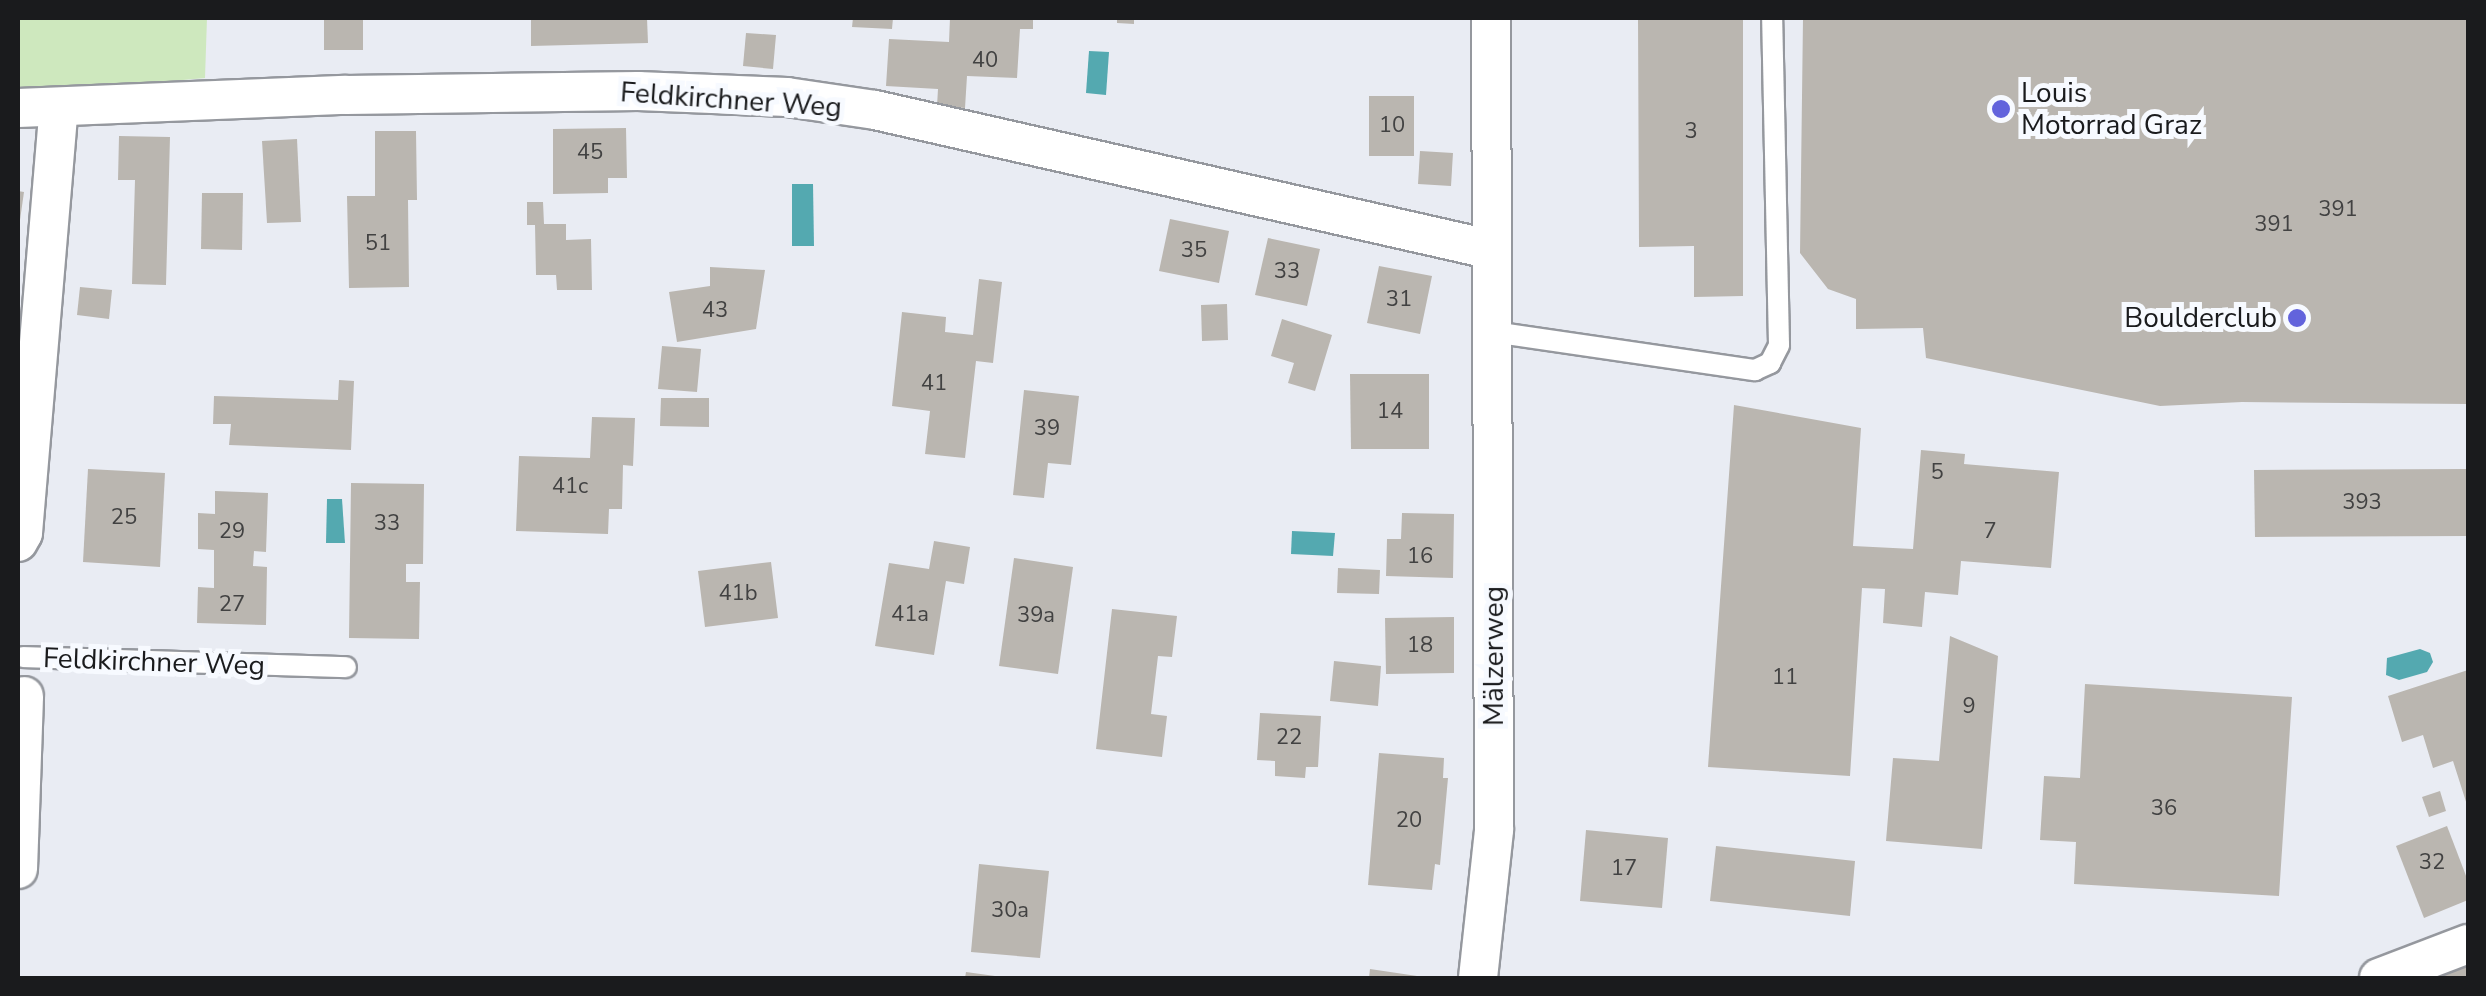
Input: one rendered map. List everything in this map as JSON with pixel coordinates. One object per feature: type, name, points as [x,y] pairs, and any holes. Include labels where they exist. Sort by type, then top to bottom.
[{"type":"street","name":"Mälzerweg","points":[[1478,978],[1494,830],[1491,18]]},
{"type":"street","name":"Feldkirchner Weg","points":[[18,108],[346,95],[638,91],[787,97],[875,110],[1490,250]]},
{"type":"street","points":[[18,542],[24,533],[59,108]]},
{"type":"street","points":[[18,869],[24,696]]},
{"type":"street","points":[[2379,978],[2468,944]]},
{"type":"lane","points":[[1493,332],[1754,370],[1770,363],[1778,345],[1772,18]]},
{"type":"lane","name":"Feldkirchner Weg","points":[[22,658],[346,667]]},
{"type":"green space","points":[[18,18],[207,18],[205,78],[95,88],[18,89]]},
{"type":"water","points":[[1089,51],[1109,52],[1106,95],[1086,93]]},
{"type":"water","points":[[792,184],[813,184],[814,246],[792,246]]},
{"type":"water","points":[[327,499],[342,499],[345,543],[326,543]]},
{"type":"water","points":[[1292,531],[1335,533],[1333,556],[1291,554]]},
{"type":"water","points":[[2420,649],[2430,653],[2433,662],[2427,672],[2399,680],[2386,675],[2387,658]]},
{"type":"building","points":[[324,18],[363,18],[363,50],[324,50]]},
{"type":"building","points":[[531,18],[647,18],[648,43],[531,46]]},
{"type":"building","points":[[853,18],[893,18],[892,29],[852,27]]},
{"type":"building","points":[[950,18],[1033,18],[1033,29],[1020,29],[1017,78],[967,76],[965,108],[937,106],[938,89],[886,86],[889,39],[949,42]]},
{"type":"building","points":[[1117,18],[1134,18],[1134,24],[1117,23]]},
{"type":"building","points":[[1638,18],[1743,18],[1743,296],[1694,297],[1694,246],[1639,247]]},
{"type":"building","points":[[1803,18],[2468,18],[2468,404],[2242,402],[2160,406],[1926,358],[1923,328],[1856,329],[1856,299],[1828,289],[1800,253]]},
{"type":"building","points":[[746,33],[776,35],[773,69],[743,66]]},
{"type":"building","points":[[1369,96],[1414,96],[1414,156],[1369,156]]},
{"type":"building","points":[[626,128],[627,178],[608,178],[608,193],[553,194],[553,129]]},
{"type":"building","points":[[375,131],[416,131],[417,200],[408,200],[409,287],[349,288],[347,196],[375,196]]},
{"type":"building","points":[[119,136],[170,137],[166,285],[132,284],[135,180],[118,180]]},
{"type":"building","points":[[297,139],[301,222],[267,223],[262,141]]},
{"type":"building","points":[[1420,151],[1453,153],[1451,186],[1418,184]]},
{"type":"building","points":[[18,191],[24,192],[20,220],[18,220]]},
{"type":"building","points":[[202,193],[243,193],[242,250],[201,249]]},
{"type":"building","points":[[527,202],[543,202],[544,224],[566,224],[566,240],[591,239],[592,290],[557,290],[556,275],[536,275],[535,225],[527,225]]},
{"type":"building","points":[[1170,219],[1229,231],[1219,283],[1159,271]]},
{"type":"building","points":[[1268,238],[1320,249],[1307,306],[1255,295]]},
{"type":"building","points":[[1379,266],[1432,276],[1420,334],[1367,323]]},
{"type":"building","points":[[710,267],[765,270],[756,329],[677,342],[669,292],[710,286]]},
{"type":"building","points":[[979,279],[1002,282],[993,363],[976,361],[965,458],[925,454],[930,411],[892,406],[902,312],[946,317],[945,332],[973,335]]},
{"type":"building","points":[[80,287],[112,290],[109,319],[77,315]]},
{"type":"building","points":[[1227,304],[1228,340],[1202,341],[1201,305]]},
{"type":"building","points":[[1282,319],[1332,335],[1315,391],[1288,383],[1294,363],[1271,356]]},
{"type":"building","points":[[662,346],[701,349],[697,392],[658,389]]},
{"type":"building","points":[[1350,374],[1429,374],[1429,449],[1351,449]]},
{"type":"building","points":[[339,380],[354,381],[351,450],[229,445],[231,424],[213,424],[214,396],[338,400]]},
{"type":"building","points":[[1024,390],[1079,396],[1071,465],[1048,463],[1044,498],[1013,495]]},
{"type":"building","points":[[661,398],[709,398],[709,427],[660,426]]},
{"type":"building","points":[[1734,405],[1861,428],[1853,546],[1913,549],[1921,450],[1965,454],[1964,464],[2059,472],[2051,568],[1961,561],[1958,595],[1925,592],[1922,627],[1883,623],[1885,589],[1862,588],[1850,776],[1708,767]]},
{"type":"building","points":[[592,417],[635,418],[633,466],[623,465],[622,509],[609,509],[608,534],[516,531],[519,456],[590,458]]},
{"type":"building","points":[[88,469],[165,473],[160,567],[83,562]]},
{"type":"building","points":[[2468,469],[2468,536],[2255,537],[2254,470]]},
{"type":"building","points":[[351,483],[424,484],[423,564],[406,564],[406,582],[420,582],[419,639],[349,638]]},
{"type":"building","points":[[215,491],[268,493],[266,552],[254,551],[253,566],[267,567],[266,625],[197,623],[198,587],[214,588],[214,550],[198,549],[198,513],[215,514]]},
{"type":"building","points":[[1402,513],[1454,514],[1453,578],[1386,576],[1387,539],[1401,539]]},
{"type":"building","points":[[934,541],[970,547],[964,584],[946,581],[934,655],[875,646],[889,563],[929,569]]},
{"type":"building","points":[[1014,558],[1073,567],[1058,674],[999,666]]},
{"type":"building","points":[[771,562],[778,618],[705,627],[698,571]]},
{"type":"building","points":[[1338,568],[1380,570],[1379,594],[1337,593]]},
{"type":"building","points":[[1112,609],[1177,616],[1172,657],[1158,656],[1151,714],[1167,716],[1162,757],[1096,749]]},
{"type":"building","points":[[1454,617],[1454,673],[1386,674],[1385,618]]},
{"type":"building","points":[[1950,636],[1998,656],[1982,849],[1886,841],[1893,758],[1939,761]]},
{"type":"building","points":[[1334,661],[1381,666],[1378,706],[1330,701]]},
{"type":"building","points":[[2468,670],[2468,808],[2453,761],[2433,768],[2423,735],[2402,742],[2388,696]]},
{"type":"building","points":[[2085,684],[2292,697],[2279,896],[2074,884],[2076,842],[2040,840],[2044,776],[2080,778]]},
{"type":"building","points":[[1260,713],[1321,716],[1318,767],[1306,767],[1305,778],[1275,776],[1275,761],[1257,760]]},
{"type":"building","points":[[1379,753],[1444,758],[1443,778],[1448,778],[1440,865],[1435,864],[1432,890],[1368,885]]},
{"type":"building","points":[[2440,791],[2446,811],[2429,817],[2422,797]]},
{"type":"building","points":[[2447,826],[2468,881],[2468,900],[2424,918],[2396,846]]},
{"type":"building","points":[[1586,830],[1668,838],[1662,908],[1580,901]]},
{"type":"building","points":[[1716,846],[1855,861],[1850,916],[1710,901]]},
{"type":"building","points":[[979,864],[1049,871],[1040,958],[971,952]]},
{"type":"building","points":[[2468,964],[2468,978],[2426,978]]},
{"type":"building","points":[[1370,969],[1417,976],[1417,978],[1369,978]]},
{"type":"building","points":[[966,972],[995,976],[995,978],[965,978]]},
{"type":"place","name":"Louis Motorrad Graz","points":[[2001,109]]},
{"type":"place","name":"Boulderclub","points":[[2297,318]]}]
